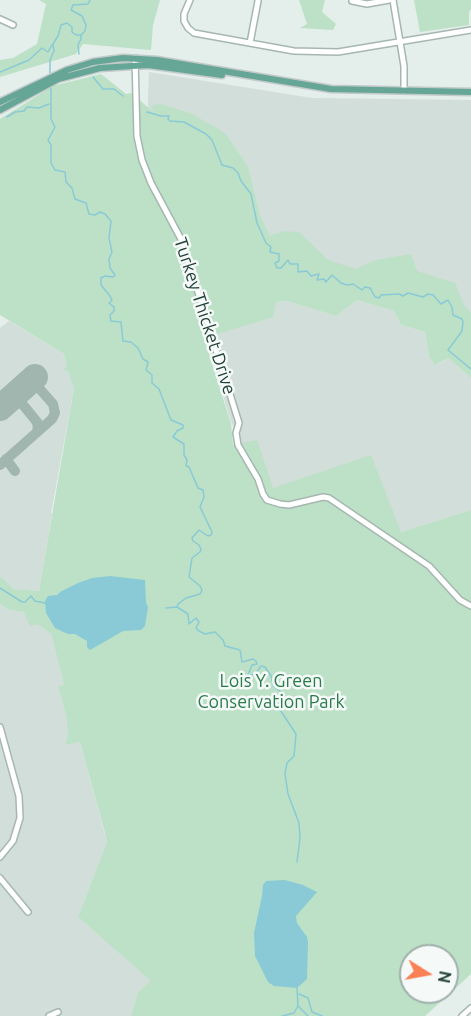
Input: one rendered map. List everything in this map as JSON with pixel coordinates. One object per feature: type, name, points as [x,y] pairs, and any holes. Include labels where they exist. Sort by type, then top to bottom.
[{"type":"main road","points":[[0,102],[93,62],[172,62],[331,89],[471,92]]},
{"type":"main road","points":[[0,110],[42,83]]},
{"type":"street","points":[[190,0],[184,14],[184,21],[194,33],[294,51],[338,52],[471,30]]},
{"type":"street","points":[[352,1],[367,4],[391,0],[404,66],[404,91]]},
{"type":"street","points":[[250,43],[258,1]]},
{"type":"street","points":[[0,19],[13,25]]},
{"type":"street","name":"Turkey Thicket Drive","points":[[135,62],[137,136],[142,160],[151,183],[182,241],[233,404],[238,423],[236,433],[238,445],[258,479],[267,500],[289,505],[323,497],[329,498],[429,566],[460,600],[471,606]]},
{"type":"street","points":[[0,727],[18,796],[20,818],[14,841],[0,857]]},
{"type":"street","points":[[0,878],[28,912]]},
{"type":"street","points":[[462,1016],[471,1008]]},
{"type":"street","points":[[49,1016],[58,1012]]},
{"type":"shaded area","points":[[149,72],[312,98],[471,100],[471,352],[386,285],[193,246],[147,127]]},
{"type":"shaded area","points":[[357,300],[394,311],[401,325],[425,332],[429,356],[436,365],[448,358],[471,378],[471,510],[401,532],[265,492],[231,422],[198,312],[287,301],[336,316]]},
{"type":"shaded area","points":[[9,321],[64,354],[74,388],[39,591],[14,589],[2,577],[0,578],[0,328]]},
{"type":"shaded area","points":[[0,604],[9,610],[25,612],[51,634],[64,685],[59,686],[66,714],[68,734],[65,745],[80,742],[107,842],[78,917],[152,981],[138,992],[131,1016],[0,1016]]},
{"type":"green space","points":[[39,0],[160,0],[153,25],[151,50],[83,44],[76,54],[0,77],[0,60],[13,58],[37,44],[46,4]]},
{"type":"green space","points":[[299,0],[325,0],[322,12],[336,24],[333,30],[300,28],[307,24]]},
{"type":"green space","points":[[414,0],[471,0],[469,25],[420,32]]},
{"type":"green space","name":"Lois Y. Green Conservation Park","points":[[101,74],[126,94],[132,93],[154,113],[151,106],[160,104],[190,113],[225,133],[248,167],[260,216],[270,236],[283,231],[299,232],[328,260],[356,269],[376,260],[411,254],[417,271],[455,283],[464,305],[471,313],[471,378],[448,358],[435,365],[429,356],[425,332],[401,325],[394,311],[357,300],[336,316],[287,301],[276,302],[273,317],[204,338],[231,424],[233,445],[257,440],[273,488],[371,455],[401,532],[471,510],[471,974],[459,985],[459,944],[399,944],[399,1004],[438,1004],[425,1016],[131,1016],[138,992],[151,981],[78,917],[107,842],[105,833],[80,742],[65,745],[68,734],[66,714],[58,686],[64,685],[51,634],[38,624],[30,626],[24,612],[9,610],[0,604],[0,578],[2,577],[14,589],[39,591],[74,388],[68,371],[63,370],[67,366],[64,354],[0,315],[0,119],[53,86]]},
{"type":"water","points":[[110,576],[145,580],[148,607],[145,626],[141,630],[123,631],[90,650],[87,647],[87,641],[75,634],[68,634],[55,628],[46,613],[45,601],[48,596],[57,595],[78,583],[92,578]]},
{"type":"water","points":[[285,880],[317,892],[296,916],[297,923],[308,942],[307,979],[297,988],[274,986],[268,982],[255,956],[254,933],[263,885],[266,881]]},
{"type":"waterway","points":[[50,74],[53,44],[61,25],[67,23],[72,27],[72,32],[81,35],[86,25],[82,16],[71,10],[73,5],[88,4],[90,0]]},
{"type":"waterway","points":[[79,54],[78,45],[81,35]]},
{"type":"waterway","points":[[0,72],[29,60],[42,48],[48,52],[52,45]]},
{"type":"waterway","points":[[93,77],[103,89],[114,89],[123,96]]},
{"type":"waterway","points":[[51,85],[51,119],[55,127],[48,140],[51,145],[51,163],[55,170],[65,172],[66,182],[72,188],[75,199],[86,203],[89,214],[95,215],[100,212],[111,221],[109,238],[112,252],[109,259],[110,268],[115,275],[101,278],[101,285],[112,300],[109,303],[114,307],[110,315],[111,321],[121,322],[123,341],[131,342],[138,348],[143,359],[148,362],[146,370],[152,375],[152,383],[159,389],[171,420],[183,425],[183,428],[173,437],[184,444],[186,466],[189,467],[198,488],[203,490],[204,497],[200,507],[212,532],[208,536],[199,530],[192,538],[201,549],[192,558],[189,577],[202,590],[200,594],[186,598],[177,607],[188,614],[189,624],[196,618],[199,622],[196,628],[199,631],[205,634],[215,632],[223,640],[225,646],[240,650],[242,662],[253,659],[256,661],[257,664],[252,665],[247,677],[256,673],[261,666],[265,667],[274,687],[283,693],[283,698],[277,705],[296,734],[294,756],[287,763],[285,774],[288,794],[299,823],[297,862]]},
{"type":"waterway","points":[[7,117],[15,112],[24,111],[27,107],[39,108],[49,104]]},
{"type":"waterway","points":[[147,112],[169,116],[170,121],[184,122],[206,134],[212,140],[222,165],[233,168],[251,194],[257,223],[266,243],[271,247],[270,252],[279,254],[279,261],[275,263],[277,268],[281,268],[288,260],[290,264],[298,264],[298,272],[307,271],[311,276],[319,274],[317,280],[324,279],[326,282],[332,275],[341,283],[353,284],[362,290],[365,287],[370,288],[375,297],[379,298],[381,295],[399,294],[403,296],[408,293],[423,297],[428,294],[433,295],[441,304],[448,300],[453,315],[462,319],[463,322],[462,331],[448,350],[471,369]]},
{"type":"waterway","points":[[0,588],[22,602],[31,596],[35,601],[45,603]]},
{"type":"waterway","points":[[166,608],[177,607]]},
{"type":"waterway","points":[[297,988],[298,1006],[308,1016]]},
{"type":"waterway","points":[[299,994],[308,998],[312,1012],[322,1016]]},
{"type":"waterway","points":[[282,1016],[294,1013],[298,1006]]},
{"type":"taxiway","points":[[0,465],[52,419],[55,413],[53,404],[32,380]]},
{"type":"taxiway","points":[[15,395],[37,422],[36,433]]},
{"type":"taxiway","points":[[6,459],[15,471]]},
{"type":"runway","points":[[0,408],[35,377]]}]
